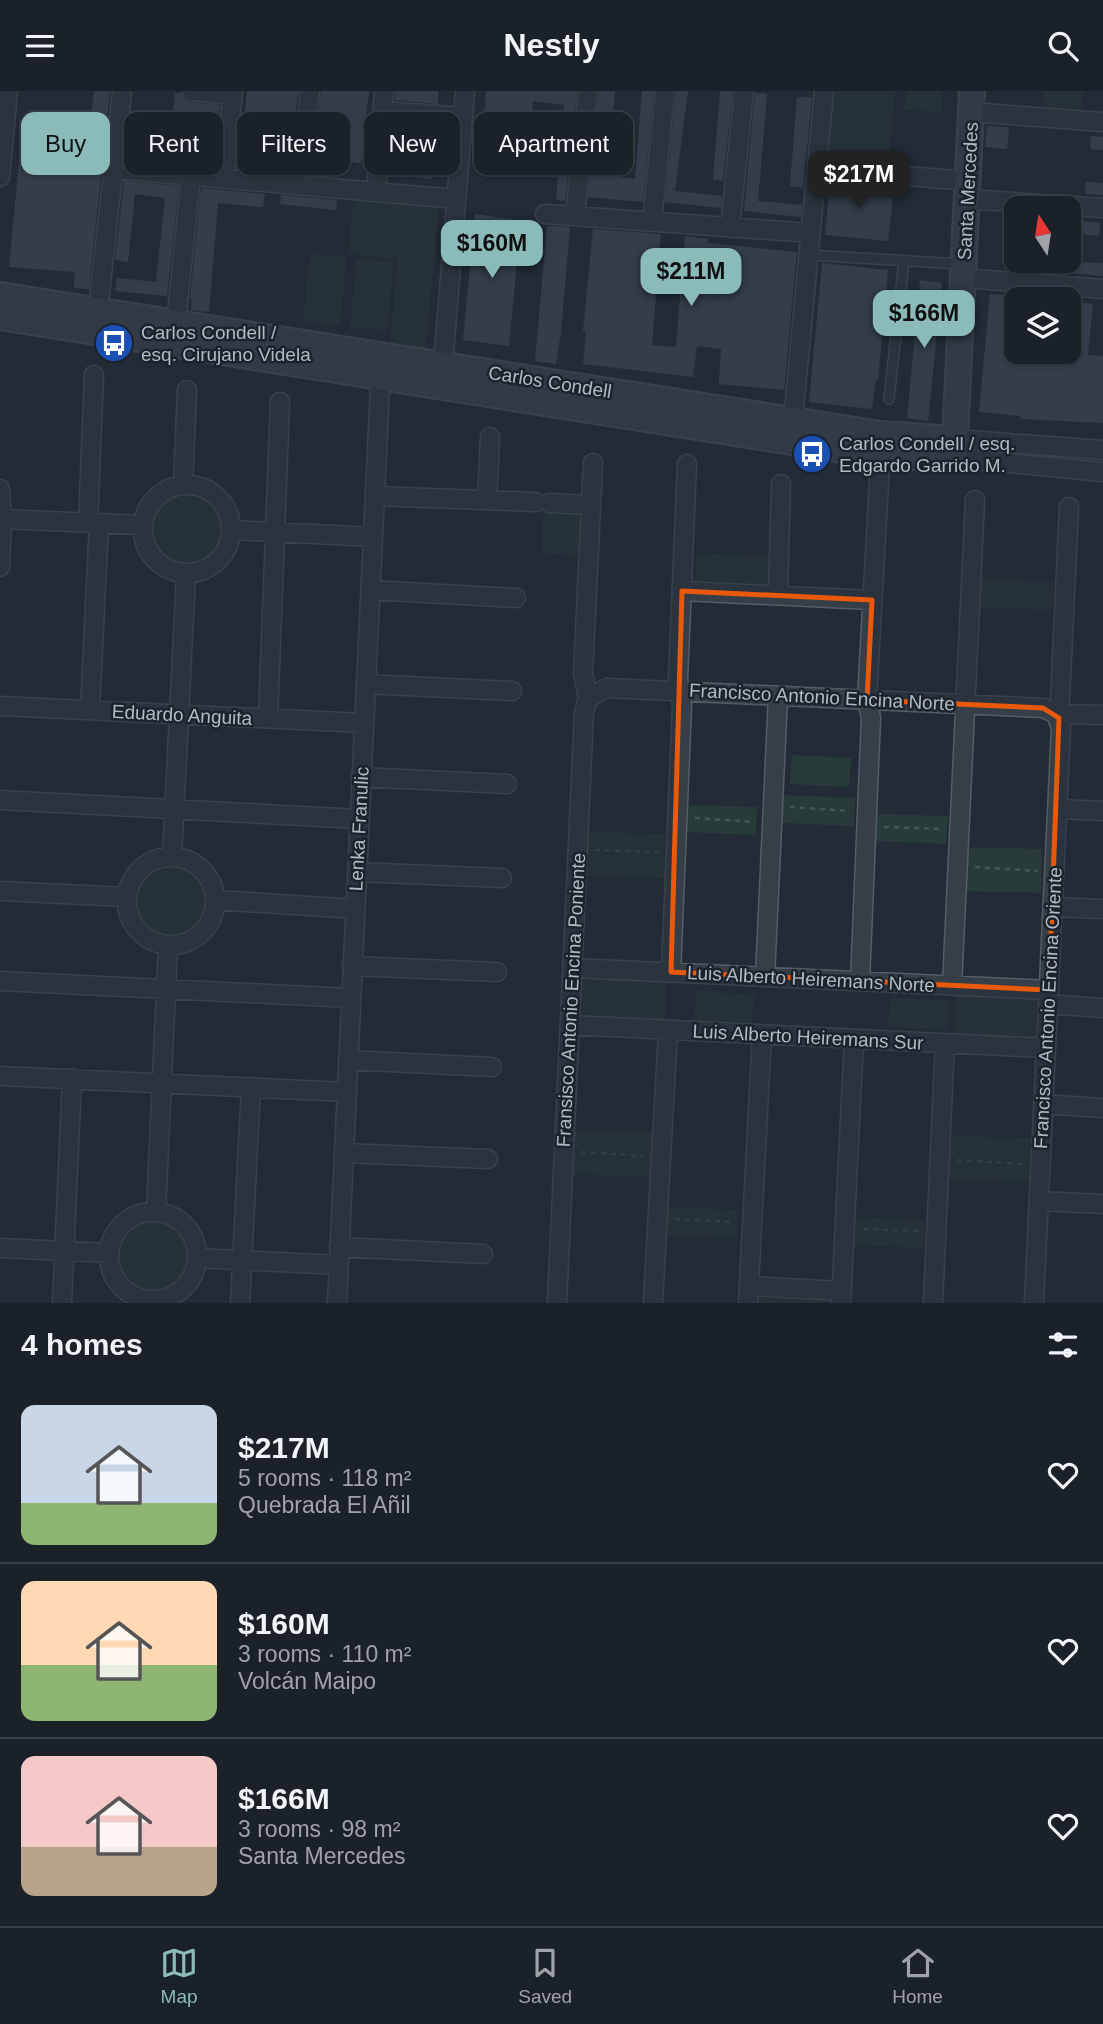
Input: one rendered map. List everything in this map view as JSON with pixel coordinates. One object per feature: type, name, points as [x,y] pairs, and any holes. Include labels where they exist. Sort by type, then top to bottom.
[{"type":"street","points":[[0,177],[8,91]]},
{"type":"street","points":[[98,310],[122,91]]},
{"type":"street","points":[[192,91],[232,93],[224,179]]},
{"type":"street","points":[[301,186],[310,91]]},
{"type":"street","points":[[376,191],[384,91]]},
{"type":"street","points":[[443,365],[465,91]]},
{"type":"street","points":[[575,216],[588,91]]},
{"type":"street","points":[[652,222],[665,91]]},
{"type":"street","points":[[730,228],[744,91]]},
{"type":"street","points":[[793,420],[824,91]]},
{"type":"street","points":[[972,101],[1103,122]]},
{"type":"street","name":"Santa Mercedes","points":[[955,449],[972,101]]},
{"type":"street","points":[[383,111],[463,117]]},
{"type":"street","points":[[113,169],[456,199]]},
{"type":"street","points":[[817,169],[1103,208]]},
{"type":"street","points":[[176,323],[191,176]]},
{"type":"street","points":[[545,213],[811,233]]},
{"type":"street","points":[[964,271],[1103,289]]},
{"type":"street","name":"Carlos Condell","points":[[0,295],[176,323],[381,367],[443,365],[793,420],[881,445]]},
{"type":"street","name":"Carlos Condell","points":[[0,317],[381,367],[881,445],[955,449],[1103,450]]},
{"type":"street","name":"Lenka Franulic","points":[[337,1303],[381,367]]},
{"type":"street","points":[[90,710],[94,375]]},
{"type":"street","points":[[183,485],[187,390]]},
{"type":"street","points":[[268,718],[280,402]]},
{"type":"street","points":[[487,500],[490,437]]},
{"type":"street","points":[[860,981],[871,718],[867,700],[881,445]]},
{"type":"street","name":"Carlos Condell","points":[[955,449],[1103,471]]},
{"type":"street","name":"Fransisco Antonio Encina Poniente","points":[[557,1303],[584,713],[588,698],[583,674],[593,463]]},
{"type":"street","points":[[671,972],[682,705],[678,678],[687,464]]},
{"type":"street","points":[[778,595],[781,484]]},
{"type":"street","points":[[183,485],[204,488],[214,493],[227,509],[232,530],[222,557],[206,569],[187,573],[176,572],[158,562],[146,546],[143,525],[148,508],[159,495],[183,485]]},
{"type":"street","points":[[0,496],[0,567]]},
{"type":"street","points":[[375,496],[591,505]]},
{"type":"street","points":[[952,986],[975,500]]},
{"type":"street","name":"Francisco Antonio Encina Oriente","points":[[1034,1303],[1058,809],[1061,728],[1056,714],[1060,699],[1069,507]]},
{"type":"street","points":[[2,519],[143,525]]},
{"type":"street","points":[[232,530],[373,537]]},
{"type":"street","points":[[172,856],[187,573]]},
{"type":"street","points":[[370,590],[516,598]]},
{"type":"street","points":[[681,591],[872,600]]},
{"type":"street","points":[[366,684],[512,691]]},
{"type":"street","name":"Francisco Antonio Encina Norte","points":[[588,698],[607,688],[1043,708],[1056,714],[1103,715]]},
{"type":"street","points":[[765,977],[778,695]]},
{"type":"street","name":"Eduardo Anguita","points":[[0,706],[364,723]]},
{"type":"street","points":[[361,777],[507,784]]},
{"type":"street","points":[[0,800],[359,819]]},
{"type":"street","points":[[1058,809],[1103,811]]},
{"type":"street","points":[[172,856],[193,863],[202,870],[214,889],[215,900],[214,911],[205,929],[188,941],[167,945],[148,939],[140,933],[129,917],[126,897],[134,876],[141,868],[150,861],[172,856]]},
{"type":"street","points":[[357,872],[502,878]]},
{"type":"street","points":[[0,891],[126,897]]},
{"type":"street","points":[[215,900],[355,909]]},
{"type":"street","points":[[1053,907],[1103,909]]},
{"type":"street","points":[[156,1212],[167,945]]},
{"type":"street","points":[[352,966],[497,972]]},
{"type":"street","name":"Luis Alberto Heiremans Norte","points":[[573,968],[952,986],[1049,997],[1103,1008]]},
{"type":"street","points":[[0,981],[351,998]]},
{"type":"street","name":"Luis Alberto Heiremans Sur","points":[[570,1025],[1046,1048]]},
{"type":"street","points":[[653,1303],[668,1030]]},
{"type":"street","points":[[762,1034],[748,1294],[841,1297],[854,1039]]},
{"type":"street","points":[[933,1303],[945,1043]]},
{"type":"street","points":[[348,1060],[492,1067]]},
{"type":"street","points":[[0,1076],[346,1092]]},
{"type":"street","points":[[62,1303],[72,1078]]},
{"type":"street","points":[[240,1303],[251,1087]]},
{"type":"street","points":[[1044,1104],[1103,1108]]},
{"type":"street","points":[[344,1153],[488,1159]]},
{"type":"street","points":[[1039,1201],[1103,1204]]},
{"type":"street","points":[[156,1212],[177,1219],[188,1230],[195,1243],[197,1258],[193,1274],[183,1288],[169,1297],[151,1302],[120,1286],[111,1271],[109,1253],[114,1235],[120,1227],[136,1216],[156,1212]]},
{"type":"street","points":[[0,1248],[109,1253]]},
{"type":"street","points":[[197,1258],[243,1260],[483,1254]]},
{"type":"lane","points":[[809,255],[904,261],[964,271]]},
{"type":"lane","points":[[889,399],[904,261]]},
{"type":"path","points":[[678,817],[773,815],[867,819],[959,830]]},
{"type":"path","points":[[578,850],[676,853]]},
{"type":"path","points":[[958,866],[1055,873]]},
{"type":"path","points":[[564,1151],[661,1157]]},
{"type":"path","points":[[940,1159],[1041,1165]]},
{"type":"path","points":[[658,1218],[752,1223]]},
{"type":"path","points":[[845,1228],[936,1232]]},
{"type":"highlighted area","points":[[682,591],[872,600],[867,700],[1043,708],[1059,718],[1049,990],[671,972]]},
{"type":"shaded area","points":[[829,91],[895,91],[889,159],[824,154]]},
{"type":"shaded area","points":[[906,91],[942,91],[941,112],[904,110]]},
{"type":"shaded area","points":[[1045,91],[1082,91],[1081,112],[1043,109]]},
{"type":"shaded area","points":[[353,200],[439,208],[425,356],[389,352],[398,258],[348,254]]},
{"type":"shaded area","points":[[310,254],[347,257],[340,325],[303,322]]},
{"type":"shaded area","points":[[357,259],[394,262],[387,330],[350,327]]},
{"type":"shaded area","points":[[187,493],[201,496],[213,504],[221,516],[224,530],[221,544],[213,556],[201,564],[187,567],[173,564],[161,556],[153,544],[150,530],[153,516],[161,504],[173,496]]},
{"type":"shaded area","points":[[544,507],[588,510],[585,556],[541,553]]},
{"type":"shaded area","points":[[696,553],[768,556],[767,584],[695,581]]},
{"type":"shaded area","points":[[981,579],[1053,582],[1052,610],[979,607]]},
{"type":"shaded area","points":[[792,755],[851,758],[849,787],[790,784]]},
{"type":"shaded area","points":[[783,795],[855,798],[854,826],[782,823]]},
{"type":"shaded area","points":[[685,805],[757,807],[756,835],[684,832]]},
{"type":"shaded area","points":[[875,814],[948,816],[946,844],[874,841]]},
{"type":"shaded area","points":[[586,832],[665,834],[664,878],[585,876]]},
{"type":"shaded area","points":[[963,847],[1042,849],[1041,893],[962,891]]},
{"type":"shaded area","points":[[170,866],[184,869],[196,877],[204,889],[207,903],[204,917],[196,929],[184,937],[170,940],[156,937],[144,929],[136,917],[133,903],[136,889],[144,877],[156,869]]},
{"type":"shaded area","points":[[583,975],[666,978],[665,1021],[582,1019]]},
{"type":"shaded area","points":[[696,991],[754,995],[752,1024],[694,1020]]},
{"type":"shaded area","points":[[957,993],[1036,995],[1035,1039],[956,1037]]},
{"type":"shaded area","points":[[890,997],[948,1001],[947,1030],[888,1026]]},
{"type":"shaded area","points":[[569,1131],[652,1133],[651,1177],[568,1174]]},
{"type":"shaded area","points":[[948,1136],[1031,1138],[1029,1182],[947,1179]]},
{"type":"shaded area","points":[[666,1207],[738,1210],[737,1238],[665,1235]]},
{"type":"shaded area","points":[[853,1217],[925,1220],[924,1248],[852,1245]]},
{"type":"shaded area","points":[[153,1218],[167,1221],[179,1229],[187,1241],[190,1255],[187,1269],[179,1281],[167,1289],[153,1292],[139,1289],[127,1281],[119,1269],[116,1255],[119,1241],[127,1229],[139,1221]]},
{"type":"shaded area","points":[[757,1298],[828,1301],[828,1303],[757,1303]]},
{"type":"building","points":[[94,91],[110,91],[108,112],[92,112]]},
{"type":"building","points":[[247,91],[299,91],[296,112],[245,112]]},
{"type":"building","points":[[321,91],[369,91],[367,112],[364,112],[361,163],[350,162],[350,112],[319,112]]},
{"type":"building","points":[[395,91],[438,91],[438,104],[395,100]]},
{"type":"building","points":[[486,91],[577,91],[575,112],[563,112],[564,105],[533,101],[532,112],[484,112]]},
{"type":"building","points":[[599,91],[615,91],[613,112],[597,112]]},
{"type":"building","points":[[642,91],[654,91],[643,202],[588,197],[590,175],[635,179]]},
{"type":"building","points":[[676,91],[688,91],[675,191],[722,196],[721,208],[665,202]]},
{"type":"building","points":[[720,91],[733,91],[723,181],[713,180]]},
{"type":"building","points":[[175,93],[181,93],[185,100],[190,102],[220,105],[219,112],[173,112]]},
{"type":"building","points":[[755,93],[767,94],[758,201],[802,205],[801,217],[744,211]]},
{"type":"building","points":[[797,97],[812,97],[803,188],[790,186]]},
{"type":"building","points":[[987,126],[1007,127],[1007,149],[985,147]]},
{"type":"building","points":[[1091,136],[1103,137],[1103,150],[1090,149]]},
{"type":"building","points":[[21,141],[21,175],[101,175],[89,289],[74,288],[75,272],[9,267]]},
{"type":"building","points":[[398,175],[432,175],[432,179]]},
{"type":"building","points":[[558,175],[568,175],[565,201],[556,200]]},
{"type":"building","points":[[124,181],[179,186],[167,296],[115,291],[117,278],[156,282],[165,198],[135,194],[128,262],[115,260]]},
{"type":"building","points":[[830,181],[894,187],[888,241],[825,235]]},
{"type":"building","points":[[1086,182],[1103,183],[1103,195],[1085,194]]},
{"type":"building","points":[[201,188],[265,194],[263,207],[218,203],[209,312],[191,310],[190,299]]},
{"type":"building","points":[[281,195],[337,200],[336,210],[280,204]]},
{"type":"building","points":[[475,214],[521,221],[509,346],[463,340]]},
{"type":"building","points":[[1082,221],[1100,223],[1099,236],[1082,234]]},
{"type":"building","points":[[547,226],[570,227],[556,364],[535,361]]},
{"type":"building","points":[[593,229],[661,234],[652,345],[676,347],[685,236],[708,239],[708,243],[797,252],[784,390],[719,384],[721,349],[697,346],[693,377],[583,364],[586,332],[583,331]]},
{"type":"building","points":[[1082,262],[1103,263],[1103,276],[1070,273],[1082,273]]},
{"type":"building","points":[[822,263],[888,270],[878,380],[872,409],[809,402]]},
{"type":"building","points":[[920,280],[942,283],[928,421],[907,418]]},
{"type":"building","points":[[990,294],[1004,295],[1004,364],[1081,364],[1081,302],[1093,304],[1088,355],[1103,356],[1103,423],[1020,419],[1021,416],[979,412]]},
{"type":"place","name":"Carlos Condell / esq. Cirujano Videla","points":[[114,343]]},
{"type":"place","name":"Carlos Condell / esq. Edgardo Garrido M.","points":[[812,454]]}]
